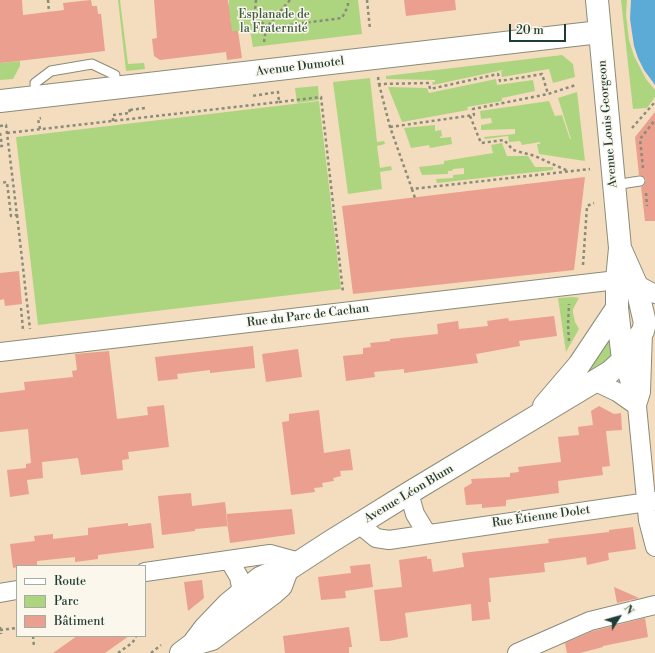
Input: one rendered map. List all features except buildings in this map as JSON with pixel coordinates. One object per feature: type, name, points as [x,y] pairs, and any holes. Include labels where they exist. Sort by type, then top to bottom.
[{"type":"main road","name":"Avenue Louis Georgeon","points":[[597,0],[620,248],[626,282],[648,325]]},
{"type":"main road","name":"Avenue Dumotel","points":[[0,101],[600,32]]},
{"type":"main road","name":"Avenue Louis Georgeon","points":[[624,360],[617,308],[626,282]]},
{"type":"main road","name":"Avenue Léon Blum","points":[[531,420],[579,365],[617,308]]},
{"type":"main road","points":[[624,360],[648,325]]},
{"type":"main road","name":"Avenue Léon Blum","points":[[187,648],[242,592],[260,578],[293,566],[409,493],[596,382],[624,360]]},
{"type":"main road","name":"Avenue Léon Blum","points":[[187,648],[212,639],[272,594],[281,586],[293,566]]},
{"type":"street","name":"Rue du Parc de Cachan","points":[[0,352],[567,286],[626,282]]},
{"type":"street","points":[[626,282],[655,294]]},
{"type":"street","points":[[617,308],[648,325]]},
{"type":"street","name":"Avenue Louis Georgeon","points":[[637,406],[642,392],[648,325]]},
{"type":"street","name":"Avenue Louis Georgeon","points":[[624,360],[637,406],[651,501],[648,520],[655,547]]},
{"type":"street","points":[[596,382],[617,392],[637,406]]},
{"type":"street","points":[[409,493],[415,514],[428,534]]},
{"type":"street","name":"Rue Étienne Dolet","points":[[359,524],[376,538],[389,540],[651,501]]},
{"type":"street","points":[[146,572],[270,554],[293,566]]},
{"type":"street","points":[[229,560],[239,578],[242,592]]},
{"type":"street","points":[[0,593],[16,590]]},
{"type":"street","points":[[517,653],[590,621],[655,604]]},
{"type":"lane","points":[[36,97],[35,83],[51,71],[92,64],[115,75]]},
{"type":"lane","points":[[614,184],[640,181]]},
{"type":"path","points":[[48,0],[49,12]]},
{"type":"path","points":[[256,0],[256,14],[266,28]]},
{"type":"path","points":[[264,42],[266,28],[290,0]]},
{"type":"path","points":[[266,28],[342,18],[349,0]]},
{"type":"path","points":[[367,0],[370,29]]},
{"type":"path","points":[[379,84],[429,83],[430,89],[498,74],[500,81],[542,74],[548,94]]},
{"type":"path","points":[[378,77],[390,127],[415,198]]},
{"type":"path","points":[[390,127],[470,116],[474,115],[473,109],[548,94],[576,85]]},
{"type":"path","points":[[252,96],[278,92],[279,102]]},
{"type":"path","points":[[7,133],[321,97],[344,292],[336,293]]},
{"type":"path","points":[[632,128],[655,102]]},
{"type":"path","points":[[126,108],[129,108],[130,110],[145,108]]},
{"type":"path","points":[[113,121],[113,116],[130,113],[130,110]]},
{"type":"path","points":[[470,116],[481,143],[504,140],[514,150],[536,156],[568,171]]},
{"type":"path","points":[[40,129],[38,119],[44,118]]},
{"type":"path","points":[[643,171],[640,139],[655,120]]},
{"type":"path","points":[[0,126],[6,125],[31,329],[23,330],[21,308]]},
{"type":"path","points":[[0,133],[2,146],[0,146]]},
{"type":"path","points":[[412,189],[590,169]]},
{"type":"path","points":[[0,182],[7,182],[11,216],[17,215]]},
{"type":"path","points":[[582,272],[587,206],[594,203]]},
{"type":"path","points":[[567,286],[570,306],[568,325],[570,346]]},
{"type":"path","points":[[0,627],[1,634]]},
{"type":"path","points":[[0,630],[16,628]]},
{"type":"path","points":[[33,637],[34,647]]},
{"type":"path","points":[[118,653],[132,643],[135,637]]},
{"type":"green space","points":[[118,0],[120,0],[128,64],[144,63],[145,69],[126,71]]},
{"type":"green space","name":"Esplanade de la Fraternité","points":[[229,0],[358,0],[362,34],[253,47],[250,30],[230,32],[231,21],[227,7],[229,5]]},
{"type":"green space","points":[[621,0],[627,0],[626,14],[629,40],[634,56],[646,79],[655,90],[655,97],[647,108],[633,109]]},
{"type":"green space","points":[[562,55],[573,64],[575,77],[553,83],[549,69],[502,77],[501,71],[503,70],[433,85],[432,82],[435,82],[435,80],[386,79],[386,76]]},
{"type":"green space","points":[[20,61],[20,66],[13,79],[0,80],[0,63]]},
{"type":"green space","points":[[370,78],[377,142],[384,141],[385,144],[377,146],[380,168],[391,166],[392,170],[380,172],[382,189],[348,194],[333,82]]},
{"type":"green space","points":[[496,79],[497,85],[533,80],[535,91],[502,98],[502,101],[467,107],[468,110],[402,122],[388,87],[427,88],[429,93]]},
{"type":"green space","points":[[318,86],[319,100],[297,103],[295,88]]},
{"type":"green space","points":[[577,92],[585,161],[539,154],[537,144],[540,144],[540,142],[522,145],[520,141],[509,142],[508,136],[485,139],[484,137],[515,134],[515,129],[481,130],[481,125],[492,123],[491,118],[481,119],[480,111],[549,101],[555,116],[562,115],[571,139],[558,98]]},
{"type":"green space","points":[[319,101],[341,289],[38,325],[16,137]]},
{"type":"green space","points":[[435,125],[435,131],[441,130],[442,136],[440,138],[451,137],[452,144],[430,148],[429,145],[411,148],[404,128]]},
{"type":"green space","points":[[502,143],[507,156],[528,156],[535,167],[553,167],[553,170],[437,183],[436,179],[453,178],[453,175],[464,174],[464,168],[453,169],[452,171],[448,171],[448,174],[422,175],[419,167],[444,164],[444,161],[493,153],[491,145]]},
{"type":"green space","points":[[558,298],[579,298],[573,309],[573,313],[575,322],[579,329],[566,352]]},
{"type":"green space","points":[[607,339],[614,350],[613,358],[561,396]]},
{"type":"water","points":[[631,0],[655,0],[655,85],[644,70],[634,46],[630,19]]}]
